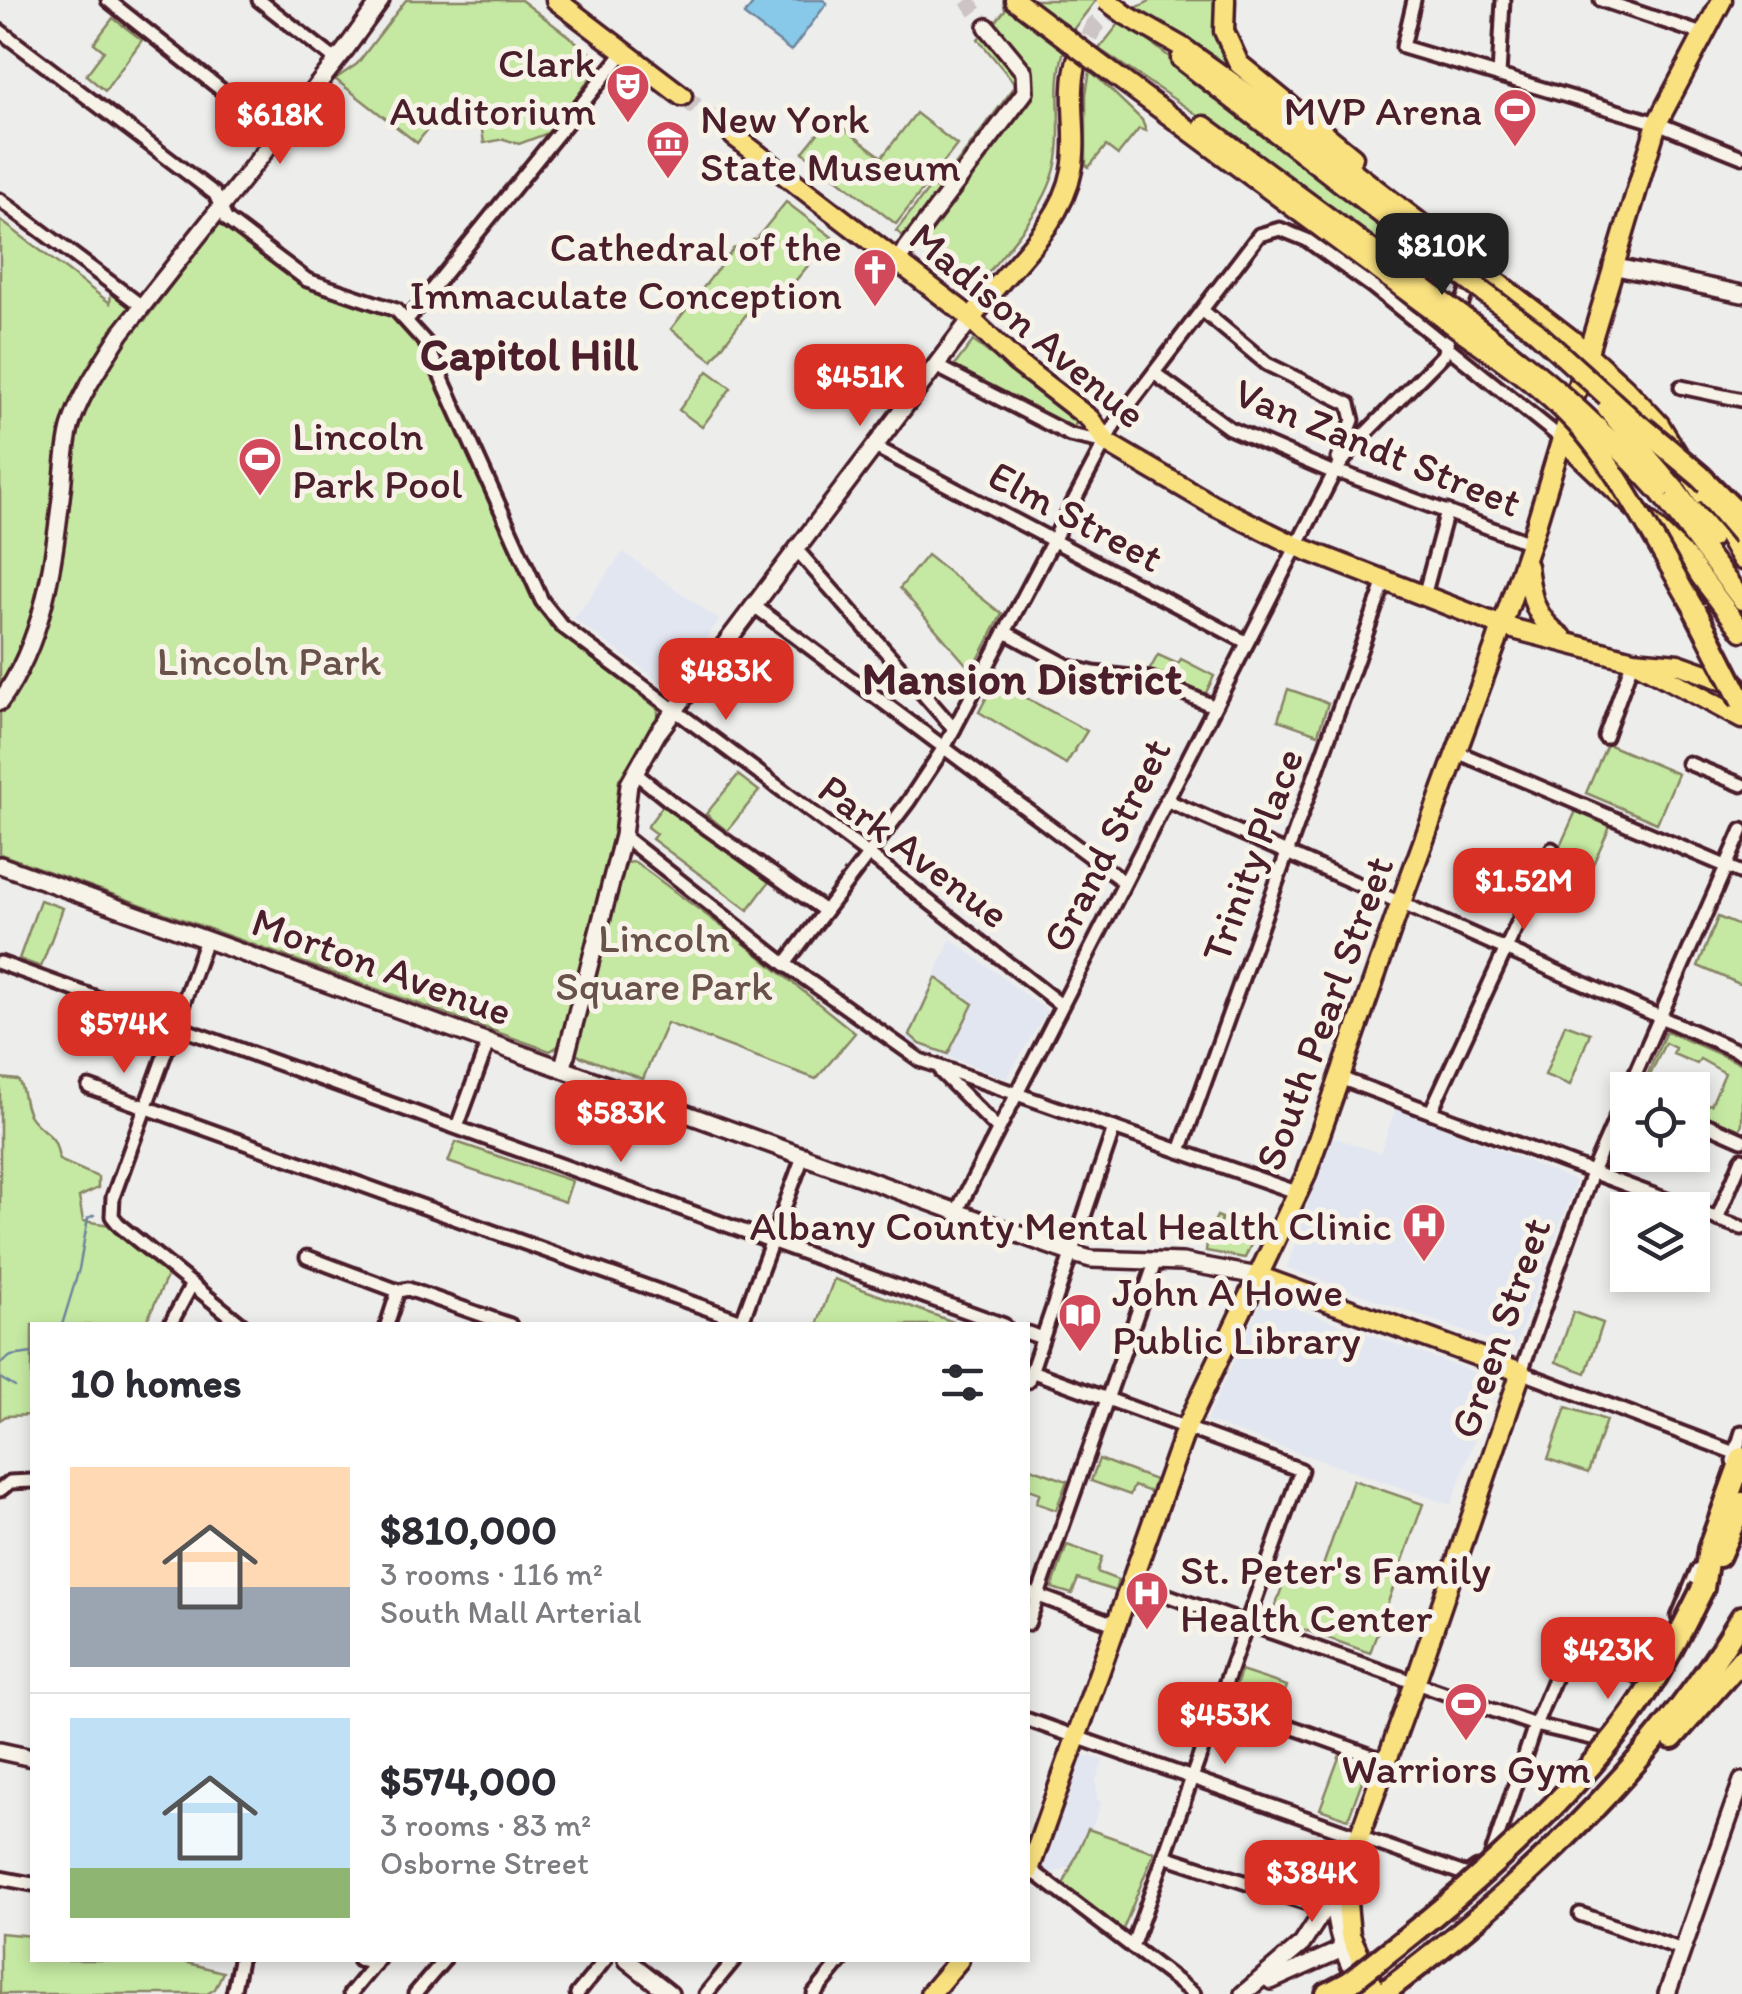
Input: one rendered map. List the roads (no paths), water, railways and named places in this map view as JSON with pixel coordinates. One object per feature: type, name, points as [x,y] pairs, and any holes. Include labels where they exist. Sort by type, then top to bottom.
[{"type":"highway","points":[[1643,428],[1742,518]]},
{"type":"highway","points":[[1696,610],[1742,702]]},
{"type":"highway","points":[[1703,1588],[1709,1548],[1739,1456]]},
{"type":"highway","points":[[1327,1994],[1349,1990],[1483,1871],[1596,1759],[1662,1669],[1742,1503]]},
{"type":"highway","points":[[1602,1799],[1680,1708],[1742,1617]]},
{"type":"highway","points":[[1380,1994],[1488,1910],[1602,1799],[1663,1747],[1742,1660]]},
{"type":"main road","points":[[556,0],[682,96]]},
{"type":"main road","points":[[1015,0],[1068,40],[1085,59],[1438,306],[1538,371],[1612,440],[1659,491],[1742,600]]},
{"type":"main road","points":[[1106,0],[1534,330],[1643,428],[1742,536]]},
{"type":"main road","points":[[1225,0],[1222,23],[1226,40],[1245,72],[1332,139],[1406,210]]},
{"type":"main road","name":"South Pearl Street","points":[[1030,1868],[1186,1428],[1296,1192],[1340,1078],[1528,551],[1657,123],[1722,0]]},
{"type":"main road","points":[[1126,15],[1215,69],[1406,210],[1586,352],[1626,388],[1673,444],[1712,516],[1742,560]]},
{"type":"main road","points":[[971,319],[1020,259],[1065,194],[1074,161],[1072,87],[1085,59]]},
{"type":"main road","name":"Madison Avenue","points":[[734,136],[971,319],[1015,361],[1090,420],[1107,443],[1213,505],[1296,546],[1502,626],[1633,660],[1678,664],[1742,684]]},
{"type":"main road","points":[[1450,267],[1555,356],[1625,428],[1684,500],[1742,584]]},
{"type":"main road","points":[[1438,306],[1578,425],[1609,468],[1742,684]]},
{"type":"main road","points":[[1562,438],[1686,557],[1742,631]]},
{"type":"main road","points":[[1528,551],[1531,599],[1536,613],[1570,644]]},
{"type":"main road","name":"Madison Avenue","points":[[1633,660],[1742,718]]},
{"type":"main road","points":[[1258,1276],[1522,1372]]},
{"type":"main road","name":"Green Street","points":[[1340,1899],[1522,1372]]},
{"type":"main road","points":[[1340,1899],[1347,1947],[1380,1994]]},
{"type":"main road","points":[[930,1994],[957,1962]]},
{"type":"street","points":[[108,0],[278,134]]},
{"type":"street","points":[[259,0],[337,60]]},
{"type":"street","points":[[0,702],[32,646],[46,601],[74,418],[121,333],[381,0]]},
{"type":"street","points":[[1414,0],[1402,47],[1657,123],[1742,157]]},
{"type":"street","points":[[1499,76],[1503,0]]},
{"type":"street","points":[[1601,0],[1702,34]]},
{"type":"street","points":[[898,261],[1025,92],[1024,72],[987,27]]},
{"type":"street","points":[[0,31],[215,194],[226,219],[307,280],[387,306],[407,320],[624,52]]},
{"type":"street","points":[[0,200],[143,308]]},
{"type":"street","points":[[784,964],[945,746],[1114,424],[1259,235],[1280,229],[1307,240],[1562,438]]},
{"type":"street","name":"Grand Street","points":[[956,1211],[1334,472],[1359,440],[1423,378],[1447,346],[1476,264]]},
{"type":"street","points":[[1612,266],[1742,294]]},
{"type":"street","points":[[1202,310],[1284,374],[1350,404],[1354,414],[1334,472]]},
{"type":"street","points":[[563,1067],[623,836],[628,784],[634,772],[674,711],[971,319]]},
{"type":"street","name":"Park Avenue","points":[[407,320],[426,343],[500,512],[550,614],[1061,1004]]},
{"type":"street","points":[[936,366],[1070,435],[1107,443]]},
{"type":"street","name":"Van Zandt Street","points":[[1154,373],[1229,428],[1334,472],[1447,512],[1528,551]]},
{"type":"street","points":[[1681,387],[1742,400]]},
{"type":"street","name":"Elm Street","points":[[875,446],[1246,642]]},
{"type":"street","points":[[1424,596],[1447,512]]},
{"type":"street","points":[[796,549],[954,728]]},
{"type":"street","name":"Trinity Place","points":[[1180,1151],[1384,580]]},
{"type":"street","points":[[754,606],[1124,882]]},
{"type":"street","points":[[1007,632],[1070,667],[1094,674],[1151,679],[1213,706]]},
{"type":"street","points":[[1605,736],[1633,660]]},
{"type":"street","points":[[1456,752],[1742,874]]},
{"type":"street","points":[[1688,763],[1742,785]]},
{"type":"street","points":[[634,772],[826,911]]},
{"type":"street","points":[[1166,800],[1742,1053]]},
{"type":"street","name":"Green Street","points":[[1635,1072],[1742,830]]},
{"type":"street","points":[[623,836],[784,964],[899,1047],[936,1068],[1296,1192]]},
{"type":"street","points":[[1431,1111],[1552,849]]},
{"type":"street","name":"Morton Avenue","points":[[0,865],[1070,1253],[1091,1258],[1214,1266],[1258,1276]]},
{"type":"street","points":[[206,940],[113,1197],[112,1216],[238,1322]]},
{"type":"street","points":[[0,963],[996,1322]]},
{"type":"street","points":[[457,1127],[489,1040]]},
{"type":"street","points":[[936,1068],[998,1130]]},
{"type":"street","points":[[1340,1078],[1742,1228]]},
{"type":"street","points":[[89,1086],[738,1322]]},
{"type":"street","points":[[1710,1126],[1742,1140]]},
{"type":"street","points":[[1030,1373],[1114,1128]]},
{"type":"street","name":"Green Street","points":[[1522,1372],[1610,1130]]},
{"type":"street","points":[[741,1322],[804,1154]]},
{"type":"street","points":[[1718,1219],[1742,1159]]},
{"type":"street","points":[[307,1257],[398,1291],[408,1289],[502,1322]]},
{"type":"street","points":[[1116,1625],[1032,1594],[1156,1260]]},
{"type":"street","points":[[172,1322],[192,1284]]},
{"type":"street","points":[[388,1322],[398,1291]]},
{"type":"street","points":[[1030,1334],[1042,1338]]},
{"type":"street","points":[[1522,1372],[1739,1456]]},
{"type":"street","points":[[1030,1376],[1107,1399],[1301,1470],[1132,1947]]},
{"type":"street","points":[[1132,1584],[1535,1725],[1608,1744],[1667,1643],[1697,1574],[1739,1456],[1742,1432]]},
{"type":"street","points":[[0,1490],[10,1482],[30,1481]]},
{"type":"street","points":[[1030,1721],[1467,1875],[1486,1863],[1497,1846],[1535,1725],[1564,1655],[1584,1654],[1644,1679]]},
{"type":"street","points":[[1219,1701],[1386,1762]]},
{"type":"street","points":[[0,1752],[30,1753]]},
{"type":"street","points":[[1667,1994],[1742,1781]]},
{"type":"street","points":[[1165,1856],[1325,1908]]},
{"type":"street","points":[[1030,1872],[1194,1994]]},
{"type":"street","points":[[0,1878],[30,1884]]},
{"type":"street","name":"Green Street","points":[[1246,1994],[1302,1944],[1325,1908],[1340,1899]]},
{"type":"street","points":[[1580,1914],[1682,1950]]},
{"type":"street","points":[[1246,1994],[1287,1971],[1347,1947],[1349,1990]]},
{"type":"street","points":[[233,1994],[240,1962]]},
{"type":"street","points":[[350,1994],[376,1962]]},
{"type":"street","points":[[415,1994],[442,1962]]},
{"type":"street","points":[[578,1994],[603,1962]]},
{"type":"street","points":[[629,1962],[670,1994]]},
{"type":"street","points":[[706,1994],[732,1962]]},
{"type":"street","points":[[814,1994],[840,1962]]},
{"type":"water","points":[[756,0],[827,3],[791,51],[744,15]]},
{"type":"waterway","points":[[63,1322],[79,1269],[88,1218],[94,1215]]},
{"type":"waterway","points":[[0,1364],[11,1356],[30,1353]]},
{"type":"waterway","points":[[0,1378],[15,1387]]},
{"type":"tunnel","points":[[967,0],[987,27]]},
{"type":"tunnel","points":[[1077,61],[1094,26],[1121,0]]},
{"type":"tunnel","points":[[682,96],[734,136]]},
{"type":"place","name":"Clark Auditorium","points":[[628,124]]},
{"type":"place","name":"MVP Arena","points":[[1515,148]]},
{"type":"place","name":"New York State Museum","points":[[668,180]]},
{"type":"place","name":"Cathedral of the Immaculate Conception","points":[[875,308]]},
{"type":"place","name":"Lincoln Park Pool","points":[[260,497]]},
{"type":"place","name":"Albany County Mental Health Clinic","points":[[1424,1263]]},
{"type":"place","name":"John A Howe Public Library","points":[[1080,1353]]},
{"type":"place","name":"St. Peter's Family Health Center","points":[[1147,1631]]},
{"type":"place","name":"Warriors Gym","points":[[1466,1742]]},
{"type":"district","name":"Capitol Hill","points":[[529,354]]},
{"type":"district","name":"Mansion District","points":[[1022,678]]},
{"type":"park label","name":"Lincoln Park","points":[[269,660]]},
{"type":"park label","name":"Lincoln Square Park","points":[[664,961]]}]
